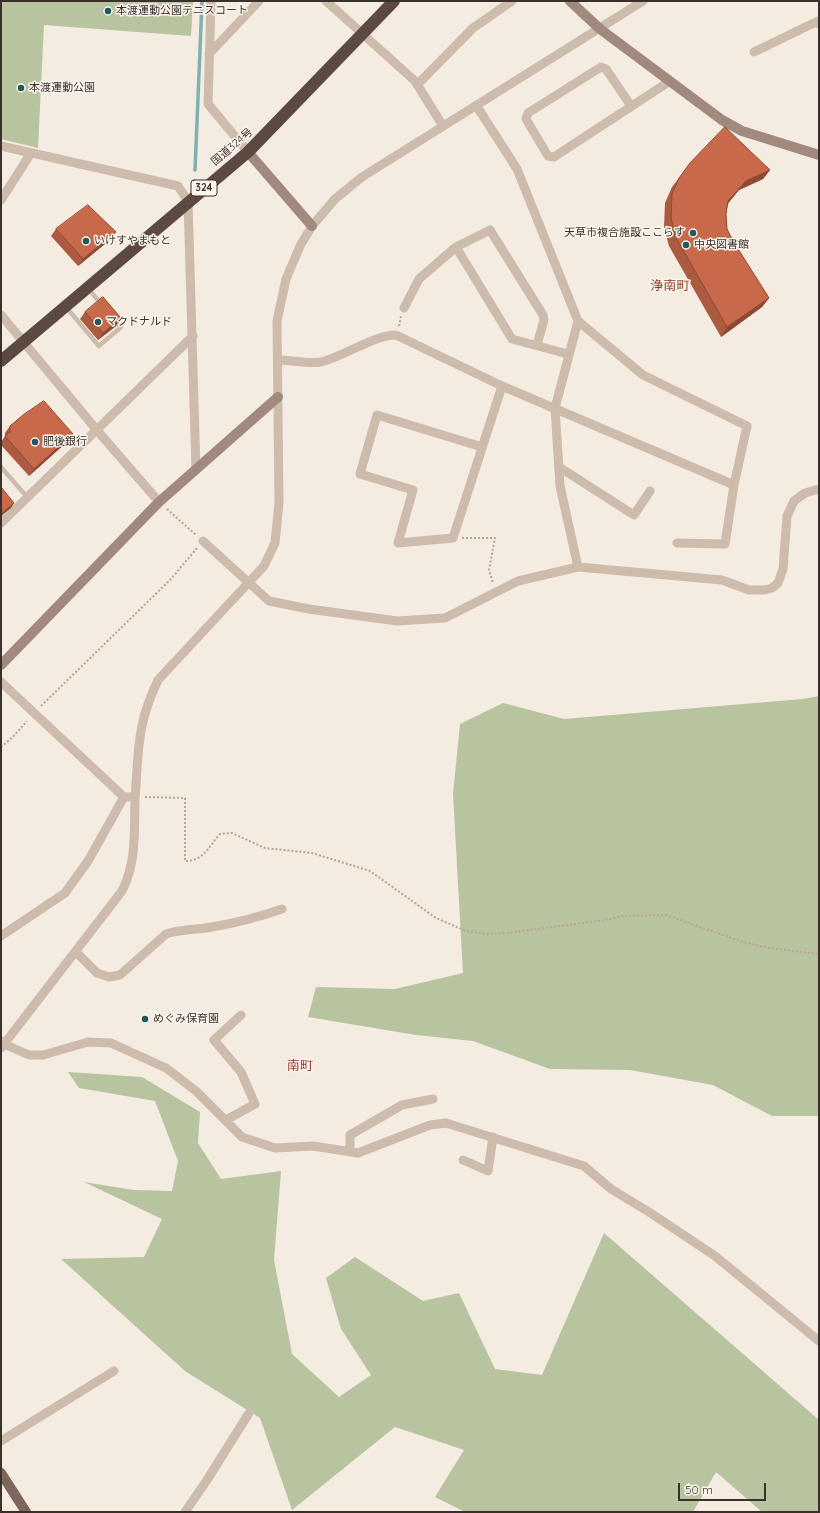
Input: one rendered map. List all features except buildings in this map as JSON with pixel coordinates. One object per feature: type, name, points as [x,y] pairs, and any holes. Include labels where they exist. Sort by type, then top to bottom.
[{"type":"highway","name":"国道324号","points":[[1,361],[188,201],[248,152],[363,35],[394,1]]},
{"type":"main road","points":[[1,1473],[26,1512]]},
{"type":"street","points":[[211,1],[208,104],[312,226]]},
{"type":"street","points":[[209,54],[259,1]]},
{"type":"street","points":[[326,1],[417,85],[443,126]]},
{"type":"street","points":[[417,85],[474,28],[512,1]]},
{"type":"street","points":[[570,1],[600,29],[722,120],[742,131],[819,155]]},
{"type":"street","points":[[643,1],[362,178],[335,199],[312,226],[300,246],[286,279],[277,321],[279,503],[275,543],[264,566],[158,680],[149,700],[142,726],[136,797],[133,860],[130,877],[122,891],[76,952],[2,1044],[29,1055],[43,1055],[88,1042],[111,1043],[166,1068],[196,1091],[242,1137],[275,1148],[313,1146],[358,1153],[430,1125],[446,1123],[584,1166],[611,1189],[649,1212],[715,1256],[819,1341]]},
{"type":"street","points":[[754,52],[818,21],[819,24]]},
{"type":"street","points":[[631,106],[606,69],[601,67],[528,113],[526,119],[548,156],[554,157],[670,81]]},
{"type":"street","points":[[476,105],[517,169],[578,321],[643,375],[747,426],[734,485],[725,544],[677,543]]},
{"type":"street","points":[[1,146],[178,186],[188,201],[196,470]]},
{"type":"street","points":[[1,200],[31,153]]},
{"type":"street","points":[[404,308],[419,279],[456,247],[490,230],[543,316],[544,320],[537,345]]},
{"type":"street","points":[[456,247],[512,339],[568,354]]},
{"type":"street","points":[[1,315],[159,502]]},
{"type":"street","points":[[578,321],[568,354],[555,408],[560,486],[578,567]]},
{"type":"street","points":[[278,360],[320,362],[350,352],[383,336],[396,335],[502,386],[734,485]]},
{"type":"street","points":[[1,523],[193,336]]},
{"type":"street","points":[[482,448],[377,415],[360,474],[413,490],[398,543],[453,538],[502,386]]},
{"type":"street","points":[[1,665],[159,502],[278,397]]},
{"type":"street","points":[[559,467],[634,515],[650,491]]},
{"type":"street","points":[[203,541],[269,601],[309,609],[397,621],[445,618],[518,581],[578,567],[722,580],[749,590],[765,590],[778,583],[781,577],[787,516],[794,501],[805,493],[819,489]]},
{"type":"street","points":[[1,682],[124,797],[136,797]]},
{"type":"street","points":[[1,936],[65,894],[88,861],[124,797]]},
{"type":"street","points":[[76,952],[97,973],[109,977],[120,975],[166,934],[174,931],[211,928],[246,921],[282,909]]},
{"type":"street","points":[[226,1120],[254,1104],[241,1072],[214,1040],[241,1015]]},
{"type":"street","points":[[350,1152],[350,1135],[402,1105],[433,1099]]},
{"type":"street","points":[[463,1160],[488,1171],[493,1137]]},
{"type":"street","points":[[1,1441],[114,1371]]},
{"type":"street","points":[[185,1512],[249,1413]]},
{"type":"lane","points":[[87,287],[106,310]]},
{"type":"lane","points":[[65,306],[98,346],[121,326],[111,315]]},
{"type":"lane","points":[[1,467],[28,497]]},
{"type":"path","points":[[396,335],[404,308]]},
{"type":"path","points":[[1,747],[13,737],[34,713],[170,580],[203,541],[159,502]]},
{"type":"path","points":[[453,538],[495,538],[489,570],[496,592]]},
{"type":"path","points":[[136,797],[185,798],[185,861],[199,858],[210,848],[212,842],[220,834],[232,833],[266,848],[312,853],[370,871],[436,918],[466,931],[487,934],[508,933],[605,920],[623,916],[666,915],[743,942],[769,948],[819,954]]},
{"type":"green space","name":"本渡運動公園","points":[[1,1],[193,1],[191,36],[44,25],[38,148],[1,139]]},
{"type":"green space","points":[[819,696],[819,1116],[772,1116],[713,1085],[630,1070],[550,1069],[473,1041],[416,1035],[308,1017],[316,987],[395,989],[463,973],[453,794],[460,724],[503,703],[564,719],[803,699]]},
{"type":"green space","points":[[68,1072],[142,1077],[200,1112],[198,1143],[221,1179],[281,1171],[274,1260],[292,1354],[339,1397],[371,1375],[341,1329],[326,1278],[355,1257],[423,1301],[459,1293],[495,1369],[542,1375],[604,1233],[819,1420],[819,1512],[762,1512],[716,1472],[693,1512],[465,1512],[435,1497],[464,1450],[395,1427],[292,1510],[260,1418],[185,1371],[61,1259],[144,1257],[162,1219],[84,1182],[134,1190],[172,1191],[178,1161],[155,1101],[79,1088]]},
{"type":"waterway","points":[[195,170],[202,1]]},
{"type":"place","name":"本渡運動公園テニスコート","points":[[108,11]]},
{"type":"place","name":"本渡運動公園","points":[[21,88]]},
{"type":"place","name":"天草市複合施設ここらす","points":[[693,233]]},
{"type":"place","name":"いけすやまもと","points":[[86,241]]},
{"type":"place","name":"中央図書館","points":[[686,245]]},
{"type":"place","name":"マクドナルド","points":[[98,322]]},
{"type":"place","name":"肥後銀行","points":[[35,442]]},
{"type":"place","name":"めぐみ保育園","points":[[145,1019]]},
{"type":"district","name":"浄南町","points":[[670,286]]},
{"type":"district","name":"南町","points":[[300,1066]]}]
